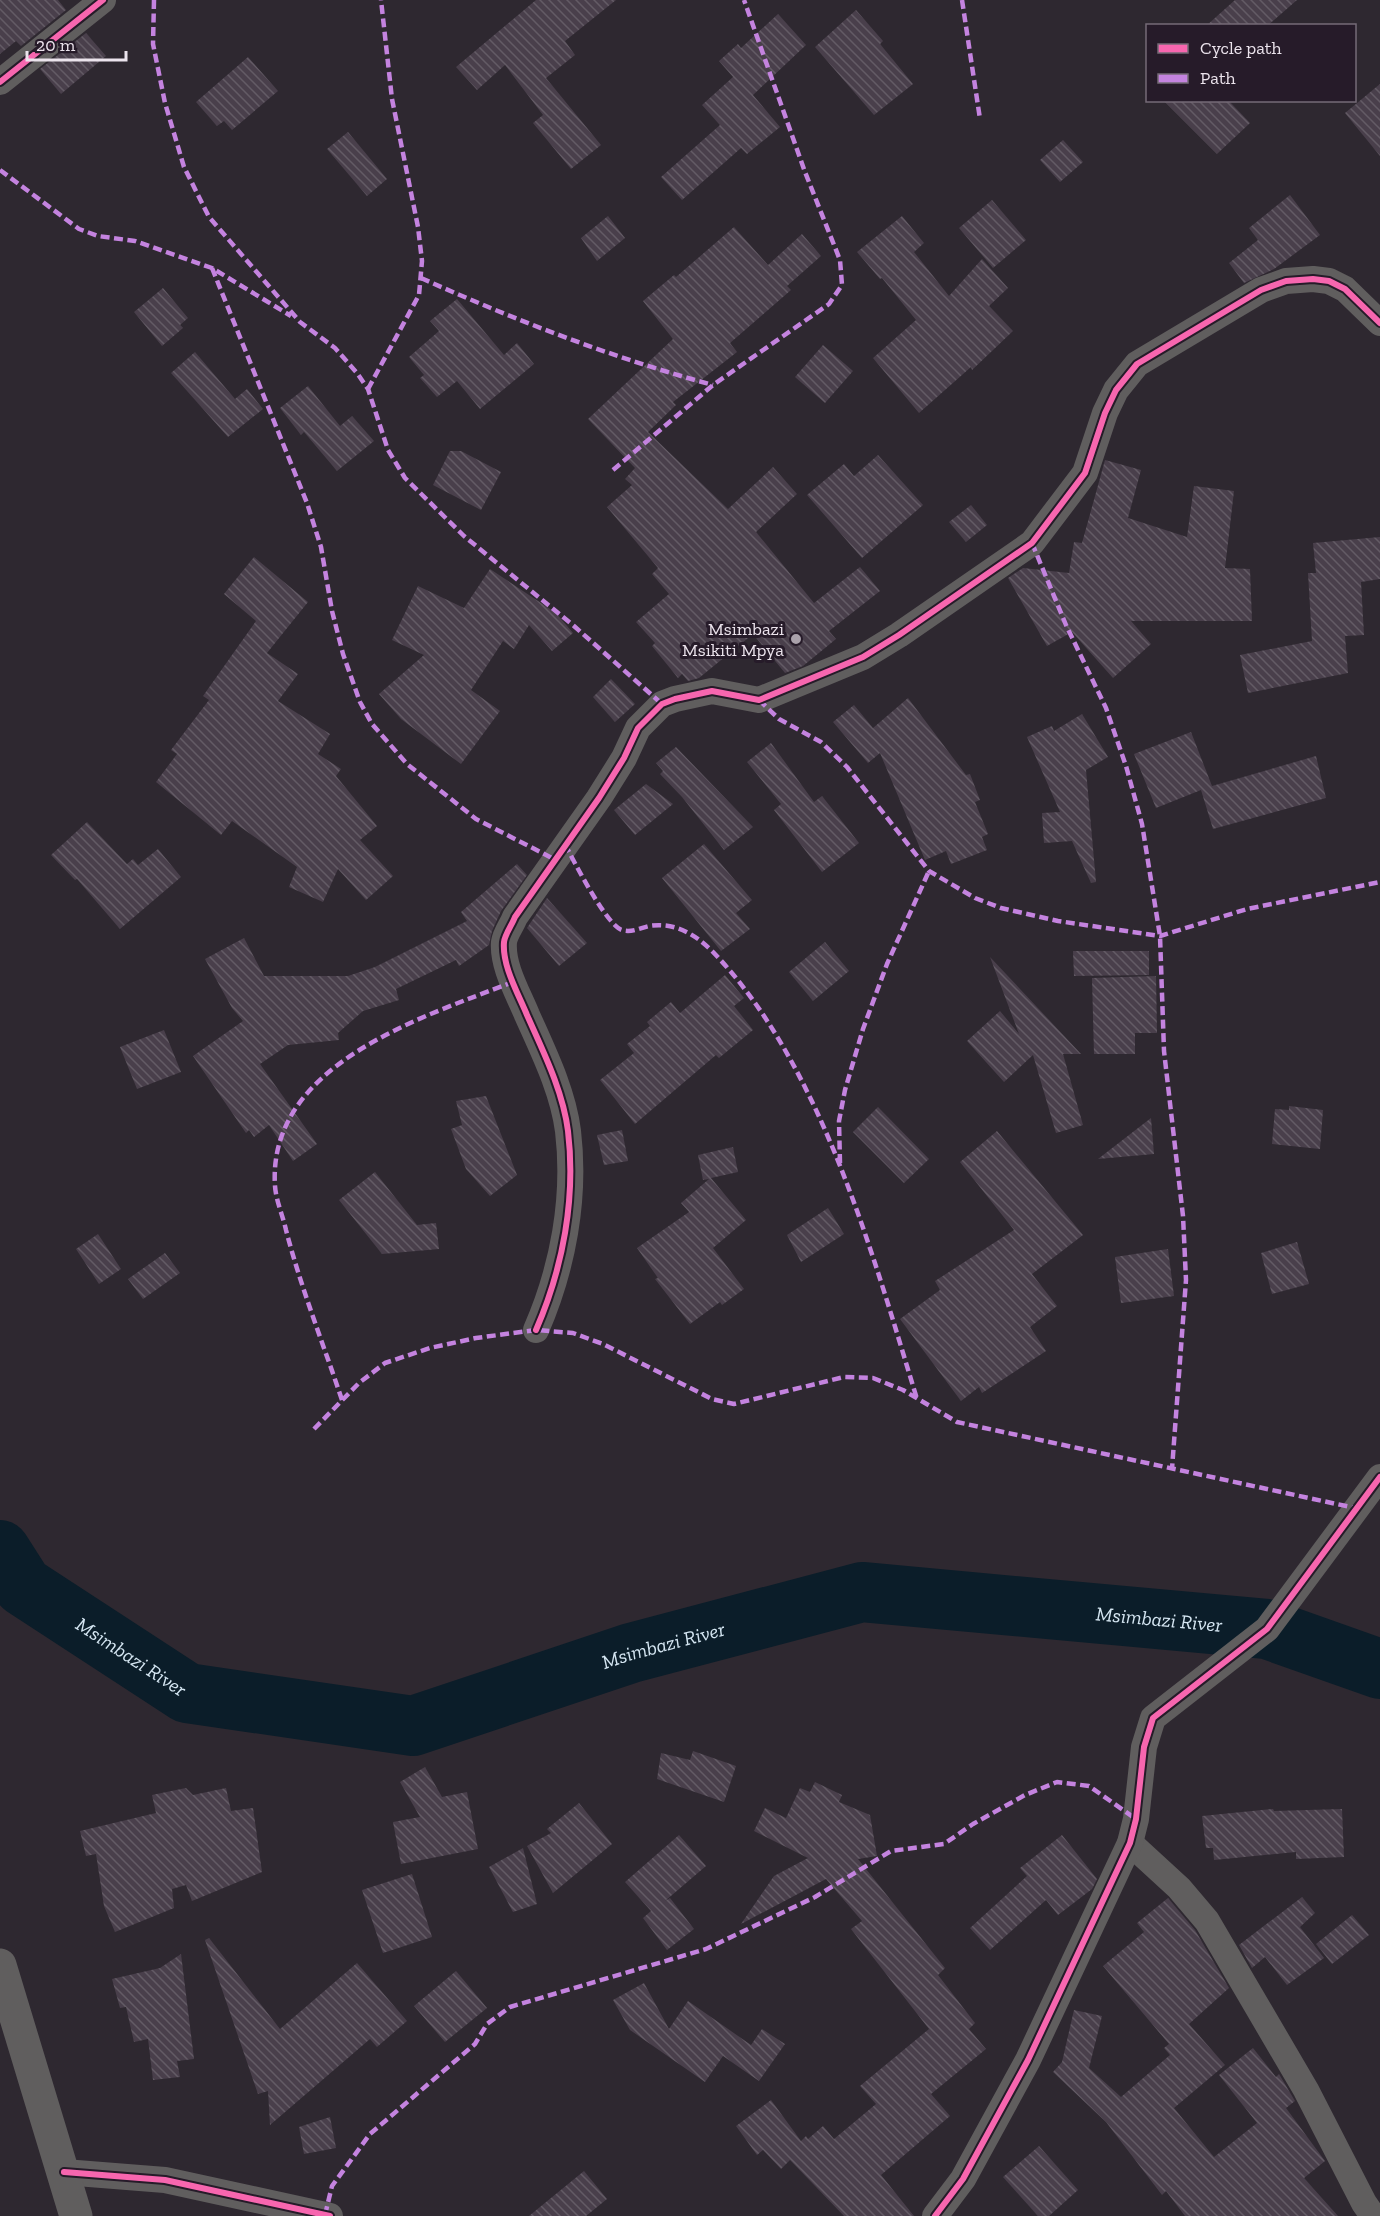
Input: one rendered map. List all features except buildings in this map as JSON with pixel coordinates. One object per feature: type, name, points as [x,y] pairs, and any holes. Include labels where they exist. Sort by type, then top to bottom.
[{"type":"street","points":[[0,82],[103,0]]},
{"type":"street","points":[[536,1330],[554,1289],[572,1184],[567,1128],[549,1066],[513,982],[504,953],[504,939],[534,888],[624,758],[638,728],[662,704],[675,699],[712,691],[759,699],[863,657],[899,635],[1032,543],[1085,473],[1116,390],[1137,364],[1262,290],[1287,281],[1313,279],[1329,281],[1345,289],[1380,323]]},
{"type":"street","points":[[935,2216],[963,2179],[1028,2060],[1130,1843],[1144,1747],[1153,1718],[1267,1629],[1380,1477]]},
{"type":"street","points":[[1130,1843],[1186,1895],[1207,1920],[1306,2090],[1364,2203],[1373,2216]]},
{"type":"street","points":[[0,1965],[76,2216]]},
{"type":"street","points":[[64,2172],[165,2180],[330,2216]]},
{"type":"waterway","name":"Msimbazi River","points":[[0,1550],[23,1586],[187,1693],[413,1726],[631,1653],[862,1592],[1267,1629],[1380,1669]]},
{"type":"marked path","points":[[154,0],[153,44],[165,103],[184,167],[209,217],[300,322],[335,348],[357,373],[368,389],[388,450],[405,478],[464,536],[574,626],[662,704]]},
{"type":"marked path","points":[[368,389],[419,295],[422,261],[418,227],[392,99],[381,0]]},
{"type":"marked path","points":[[613,470],[713,385],[829,304],[842,285],[840,260],[805,172],[744,0]]},
{"type":"marked path","points":[[962,0],[980,119]]},
{"type":"marked path","points":[[0,170],[79,229],[98,236],[135,241],[212,268],[291,316]]},
{"type":"marked path","points":[[212,268],[307,503],[321,547],[332,611],[343,654],[360,702],[372,724],[407,764],[476,819],[554,859]]},
{"type":"marked path","points":[[421,278],[565,337],[638,363],[713,385]]},
{"type":"marked path","points":[[1032,543],[1066,625],[1106,708],[1126,766],[1142,824],[1160,936],[1164,1051],[1183,1216],[1186,1280],[1172,1469]]},
{"type":"marked path","points":[[759,700],[779,719],[821,742],[847,767],[929,871],[975,898],[1001,908],[1058,921],[1160,936],[1247,909],[1380,882]]},
{"type":"marked path","points":[[565,844],[591,891],[616,926],[629,931],[649,926],[667,926],[684,931],[699,940],[713,952],[751,997],[784,1048],[839,1162],[861,1222],[917,1399]]},
{"type":"marked path","points":[[840,1163],[839,1121],[845,1090],[863,1029],[887,964],[929,871]]},
{"type":"marked path","points":[[342,1400],[298,1273],[277,1197],[275,1186],[279,1144],[296,1108],[323,1077],[357,1051],[437,1011],[513,982]]},
{"type":"marked path","points":[[314,1429],[359,1383],[385,1363],[430,1348],[476,1338],[536,1330],[573,1333],[603,1344],[712,1399],[734,1404],[844,1377],[873,1378],[903,1390],[957,1422],[1355,1508]]},
{"type":"marked path","points":[[325,2215],[332,2186],[370,2134],[475,2044],[487,2024],[510,2007],[706,1949],[815,1897],[891,1851],[944,1844],[973,1824],[1025,1795],[1057,1782],[1089,1786],[1136,1819]]},
{"type":"cycle path","points":[[0,82],[103,0]]},
{"type":"cycle path","points":[[536,1330],[554,1282],[565,1232],[570,1182],[568,1131],[562,1101],[552,1072],[508,970],[504,942],[515,917],[599,798],[624,758],[638,728],[662,704],[675,699],[712,691],[759,700],[863,657],[899,635],[1032,543],[1085,473],[1105,413],[1116,390],[1137,364],[1261,290],[1286,281],[1313,279],[1329,281],[1345,289],[1380,323]]},
{"type":"cycle path","points":[[935,2216],[963,2179],[1028,2060],[1130,1843],[1136,1819],[1144,1747],[1153,1718],[1267,1629],[1380,1477]]},
{"type":"cycle path","points":[[64,2172],[165,2180],[330,2216]]},
{"type":"place","name":"Msimbazi Msikiti Mpya","points":[[796,639]]}]
